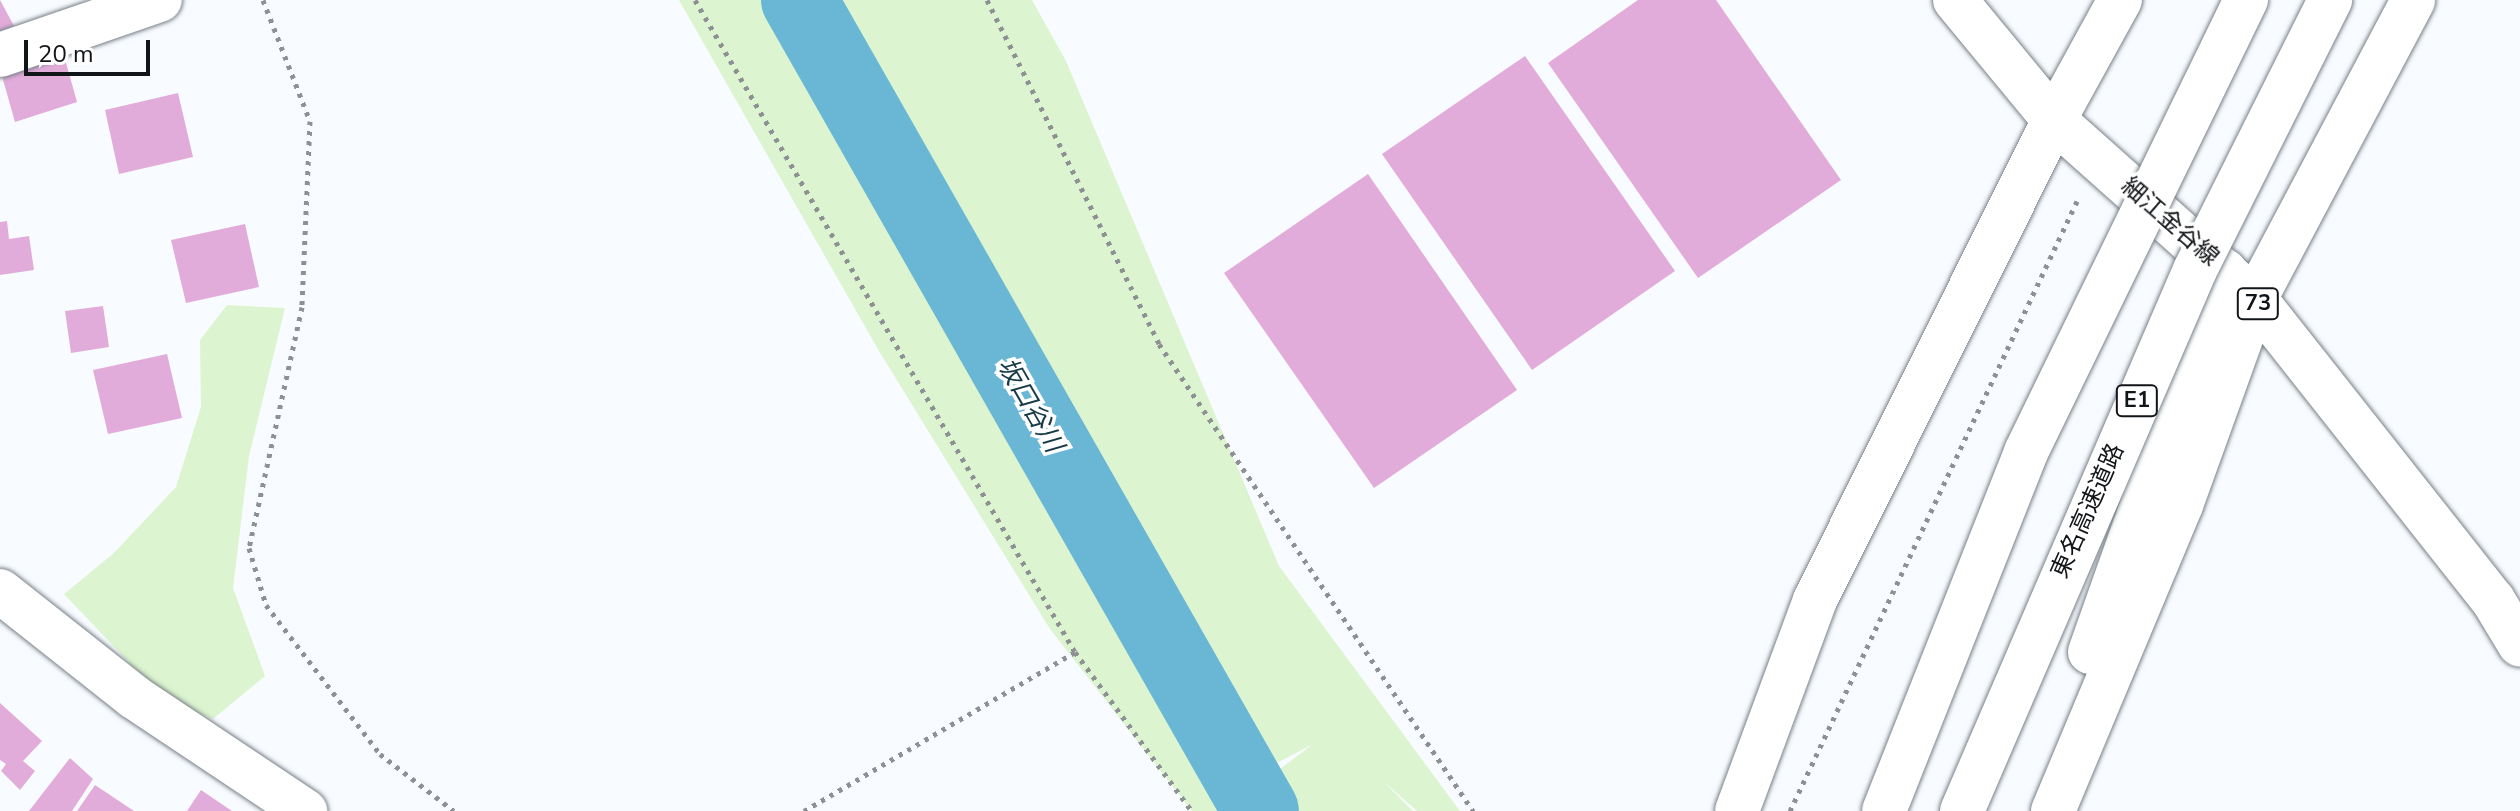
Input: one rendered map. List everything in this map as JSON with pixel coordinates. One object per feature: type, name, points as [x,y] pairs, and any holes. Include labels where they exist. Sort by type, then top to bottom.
[{"type":"main road","points":[[0,55],[160,0]]},
{"type":"main road","name":"細江金谷線","points":[[1955,0],[2054,120],[2240,285],[2493,600],[2520,645]]},
{"type":"main road","points":[[1737,811],[1815,600],[2054,120],[2120,0]]},
{"type":"main road","points":[[1884,811],[2026,452],[2246,0]]},
{"type":"main road","name":"東名高速道路","points":[[1962,811],[2195,270],[2330,0]]},
{"type":"main road","points":[[2030,811],[2240,285],[2413,0]]},
{"type":"main road","points":[[2053,811],[2181,505],[2240,285]]},
{"type":"main road","points":[[0,591],[134,697],[305,811]]},
{"type":"path","points":[[263,0],[310,121],[302,307],[249,548],[266,605],[380,754],[454,811]]},
{"type":"path","points":[[695,0],[1075,652],[1192,811]]},
{"type":"path","points":[[987,0],[1056,126],[1159,344],[1473,811]]},
{"type":"path","points":[[1790,811],[2097,158]]},
{"type":"path","points":[[804,811],[1075,652]]},
{"type":"green space","points":[[679,0],[1032,0],[1066,61],[1279,566],[1460,811],[1417,811],[1383,781],[1413,811],[1268,811],[1272,775],[1313,744],[1254,775],[1261,811],[1192,811],[1050,629],[879,351]]},
{"type":"green space","points":[[227,305],[285,308],[249,456],[233,588],[265,676],[213,719],[162,697],[64,594],[114,553],[176,487],[201,407],[200,340]]},
{"type":"building","points":[[0,0],[14,26],[0,31]]},
{"type":"building","points":[[1638,0],[1716,0],[1841,180],[1698,278],[1548,63]]},
{"type":"building","points":[[63,52],[77,102],[15,122],[0,69]]},
{"type":"building","points":[[1525,56],[1675,271],[1532,370],[1382,154]]},
{"type":"building","points":[[178,93],[193,157],[119,174],[105,110]]},
{"type":"building","points":[[1368,174],[1517,390],[1374,488],[1224,273]]},
{"type":"building","points":[[7,221],[9,239],[29,236],[34,270],[0,275],[0,222]]},
{"type":"building","points":[[245,224],[259,287],[186,303],[171,240]]},
{"type":"building","points":[[103,306],[109,347],[71,353],[65,311]]},
{"type":"building","points":[[167,354],[182,418],[108,434],[93,370]]},
{"type":"building","points":[[0,703],[42,741],[23,761],[35,771],[20,790],[1,771],[6,764],[0,760]]},
{"type":"building","points":[[70,758],[93,779],[72,811],[29,811]]},
{"type":"building","points":[[95,785],[134,811],[77,811]]},
{"type":"building","points":[[201,790],[232,811],[187,811]]},
{"type":"waterway","name":"坂口谷川","points":[[799,0],[1261,811]]}]
